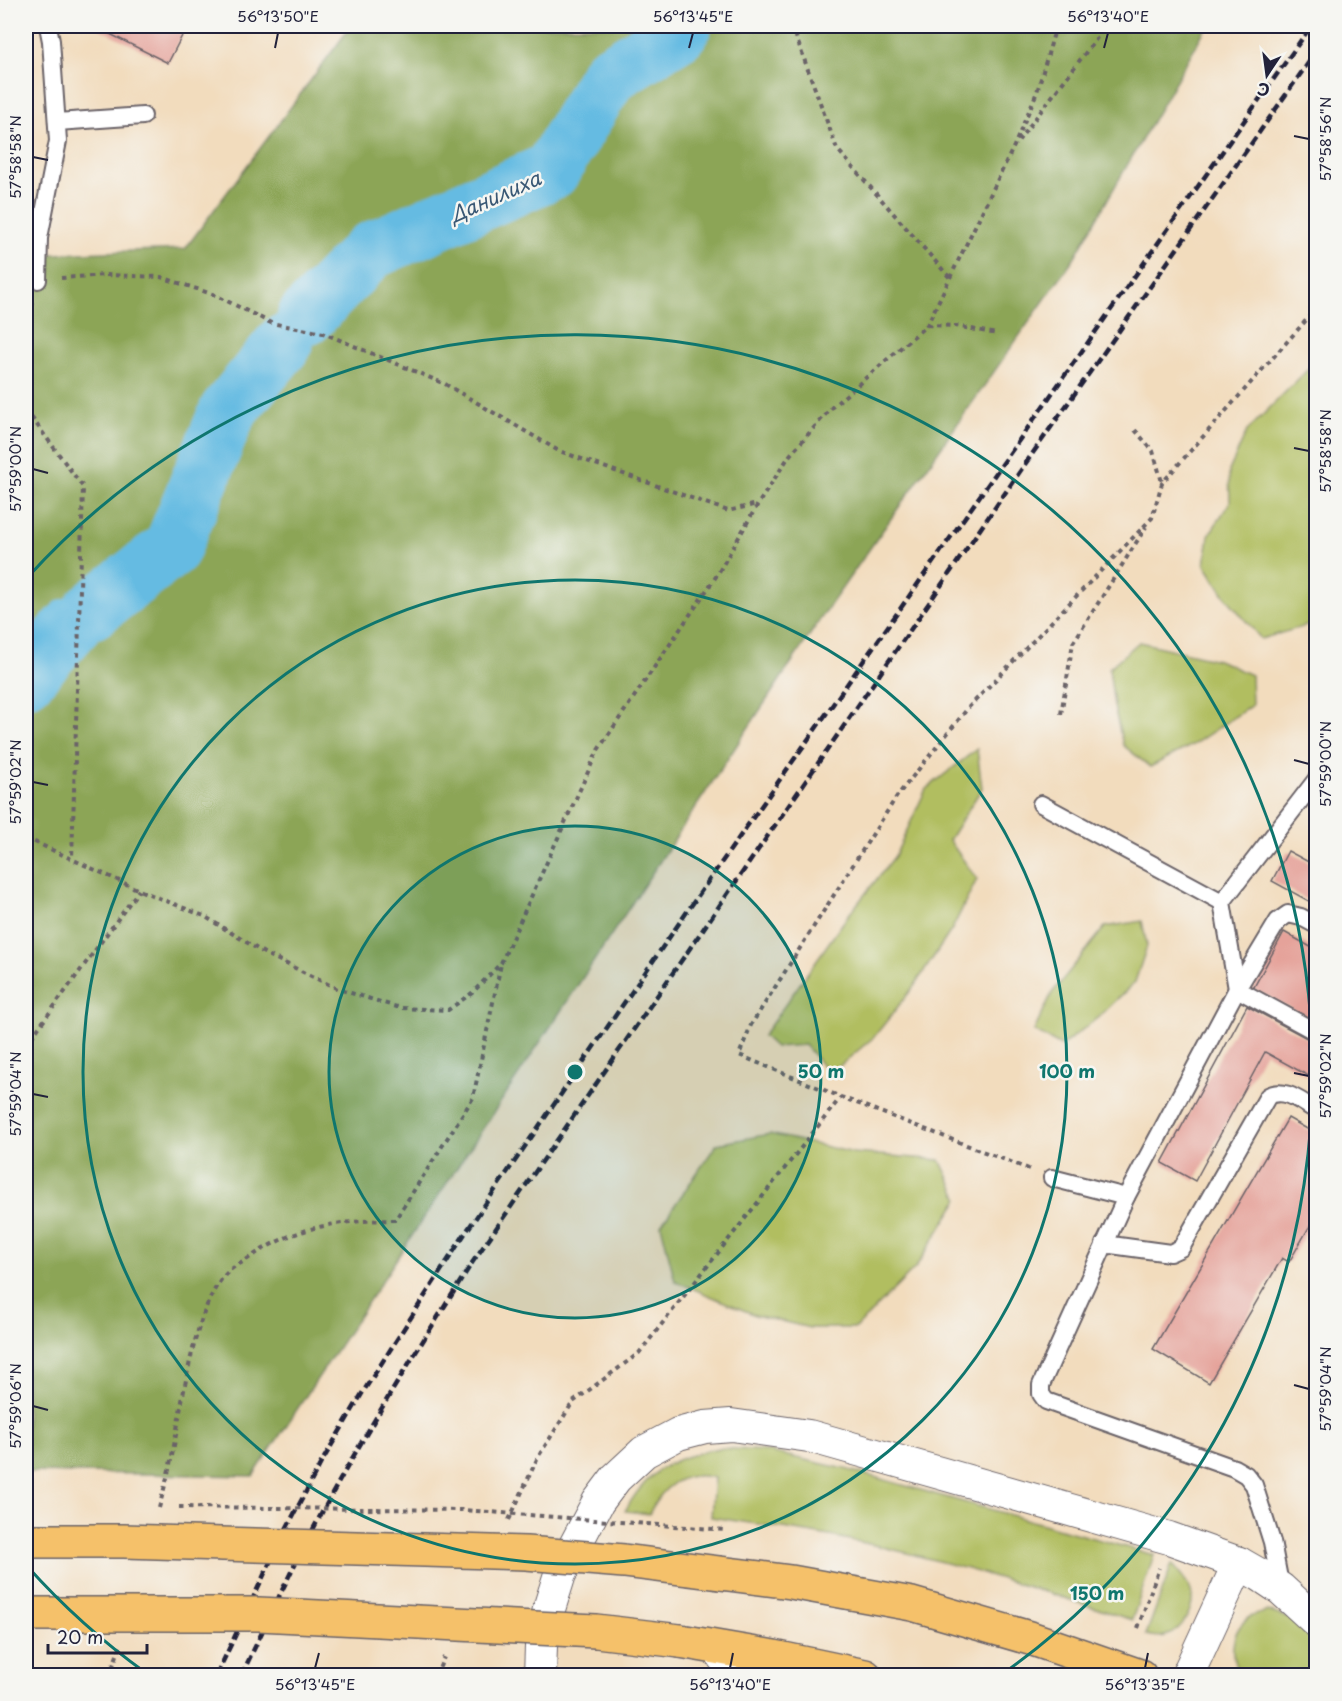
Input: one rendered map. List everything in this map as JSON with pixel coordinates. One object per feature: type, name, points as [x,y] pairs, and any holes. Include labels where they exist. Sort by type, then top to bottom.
[{"type":"main road","points":[[26,1541],[156,1542],[526,1553],[624,1561],[791,1582],[912,1604],[1033,1639],[1140,1676]]},
{"type":"main road","points":[[26,1614],[259,1614],[596,1631],[680,1641],[865,1676]]},
{"type":"street","points":[[540,1676],[541,1646],[560,1574],[598,1503],[616,1478],[644,1452],[678,1434],[705,1426],[731,1425],[809,1436],[1096,1516],[1204,1549],[1239,1563],[1281,1589],[1317,1622]]},
{"type":"street","points":[[1187,1676],[1239,1563]]},
{"type":"street","points":[[680,1641],[772,1676]]},
{"type":"lane","points":[[38,280],[32,238],[58,141],[48,26]]},
{"type":"lane","points":[[57,122],[143,116]]},
{"type":"lane","points":[[1238,989],[1222,902],[1317,780]]},
{"type":"lane","points":[[1041,804],[1222,902]]},
{"type":"lane","points":[[1281,1589],[1272,1542],[1254,1485],[1246,1475],[1234,1468],[1046,1401],[1041,1394],[1041,1385],[1126,1197],[1238,989],[1278,921],[1288,914],[1301,917],[1317,925]]},
{"type":"lane","points":[[1238,989],[1317,1032]]},
{"type":"lane","points":[[1104,1244],[1170,1253],[1181,1248],[1268,1096],[1276,1092],[1286,1093],[1317,1110]]},
{"type":"lane","points":[[1052,1178],[1126,1197]]},
{"type":"path","points":[[792,26],[837,149],[950,278]]},
{"type":"path","points":[[157,1515],[172,1460],[184,1393],[199,1331],[212,1296],[226,1273],[265,1247],[310,1227],[354,1221],[395,1220],[473,1098],[501,963],[598,750],[717,575],[758,504],[790,455],[832,406],[927,325],[1014,146],[1037,92],[1056,26]]},
{"type":"path","points":[[1014,146],[1106,26]]},
{"type":"path","points":[[38,280],[106,275],[161,277],[215,295],[271,323],[323,333],[446,384],[559,451],[728,511],[758,504]]},
{"type":"path","points":[[1061,714],[1073,643],[1152,518],[1162,483],[1317,309]]},
{"type":"path","points":[[927,325],[956,326],[997,334]]},
{"type":"path","points":[[26,410],[83,487],[72,859]]},
{"type":"path","points":[[1135,430],[1152,451],[1162,483]]},
{"type":"path","points":[[1052,1178],[739,1055],[751,1025],[897,796],[968,708],[1152,518]]},
{"type":"path","points":[[26,838],[139,890],[204,916],[264,952],[338,989],[400,1008],[448,1010],[472,993],[501,963]]},
{"type":"path","points":[[26,1046],[139,890]]},
{"type":"path","points":[[504,1530],[538,1457],[573,1402],[639,1353],[841,1097]]},
{"type":"path","points":[[154,1506],[166,1506]]},
{"type":"path","points":[[178,1506],[464,1510],[726,1530]]},
{"type":"path","points":[[1138,1628],[1162,1559]]},
{"type":"path","points":[[109,1676],[125,1635]]},
{"type":"path","points":[[436,1676],[446,1655]]},
{"type":"green space","points":[[351,26],[1207,26],[1074,258],[819,621],[253,1476],[26,1472],[26,255],[185,249]]},
{"type":"green space","points":[[1316,361],[1316,623],[1261,639],[1225,596],[1205,565],[1209,535],[1230,502],[1229,471],[1247,431]]},
{"type":"green space","points":[[1139,642],[1218,660],[1251,675],[1252,705],[1194,744],[1150,767],[1123,745],[1114,706],[1109,668]]},
{"type":"green space","points":[[977,749],[982,788],[949,840],[977,879],[952,929],[915,985],[874,1037],[830,1074],[805,1045],[775,1047],[763,1036],[847,917],[895,856],[926,789]]},
{"type":"green space","points":[[1142,921],[1147,946],[1135,982],[1100,1016],[1061,1046],[1034,1031],[1052,993],[1105,927]]},
{"type":"green space","points":[[770,1134],[854,1153],[940,1160],[959,1199],[916,1267],[856,1328],[810,1328],[755,1315],[675,1281],[661,1225],[717,1144]]},
{"type":"green space","points":[[719,1448],[766,1451],[845,1469],[1154,1555],[1132,1620],[929,1558],[823,1535],[711,1517],[714,1478],[692,1476],[674,1483],[660,1496],[649,1514],[625,1511],[643,1484],[664,1467],[688,1456]]},
{"type":"green space","points":[[1172,1564],[1191,1591],[1189,1611],[1182,1624],[1171,1634],[1161,1637],[1146,1635]]},
{"type":"green space","points":[[1268,1611],[1294,1620],[1316,1640],[1316,1675],[1242,1675],[1234,1661],[1235,1636],[1250,1617]]},
{"type":"building","points":[[94,26],[187,26],[168,63]]},
{"type":"building","points":[[1288,851],[1316,866],[1316,905],[1272,881]]},
{"type":"building","points":[[1284,932],[1316,950],[1316,1022],[1253,989]]},
{"type":"building","points":[[1247,1006],[1316,1043],[1316,1080],[1265,1052],[1195,1181],[1162,1163]]},
{"type":"building","points":[[1288,1118],[1316,1134],[1316,1215],[1289,1262],[1282,1258],[1209,1383],[1153,1349]]},
{"type":"waterway","name":"Данилиха","points":[[306,317],[370,251],[551,171],[609,75],[679,32],[683,26]]},
{"type":"waterway","name":"Данилиха","points":[[91,611],[172,548],[228,411],[284,343]]},
{"type":"waterway","name":"Данилиха","points":[[26,678],[72,626]]},
{"type":"railway","points":[[216,1676],[283,1535],[321,1463],[363,1392],[466,1232],[702,890],[1311,26]]},
{"type":"railway","points":[[241,1676],[300,1554],[347,1467],[408,1364],[472,1263],[1030,457],[1316,52]]}]
